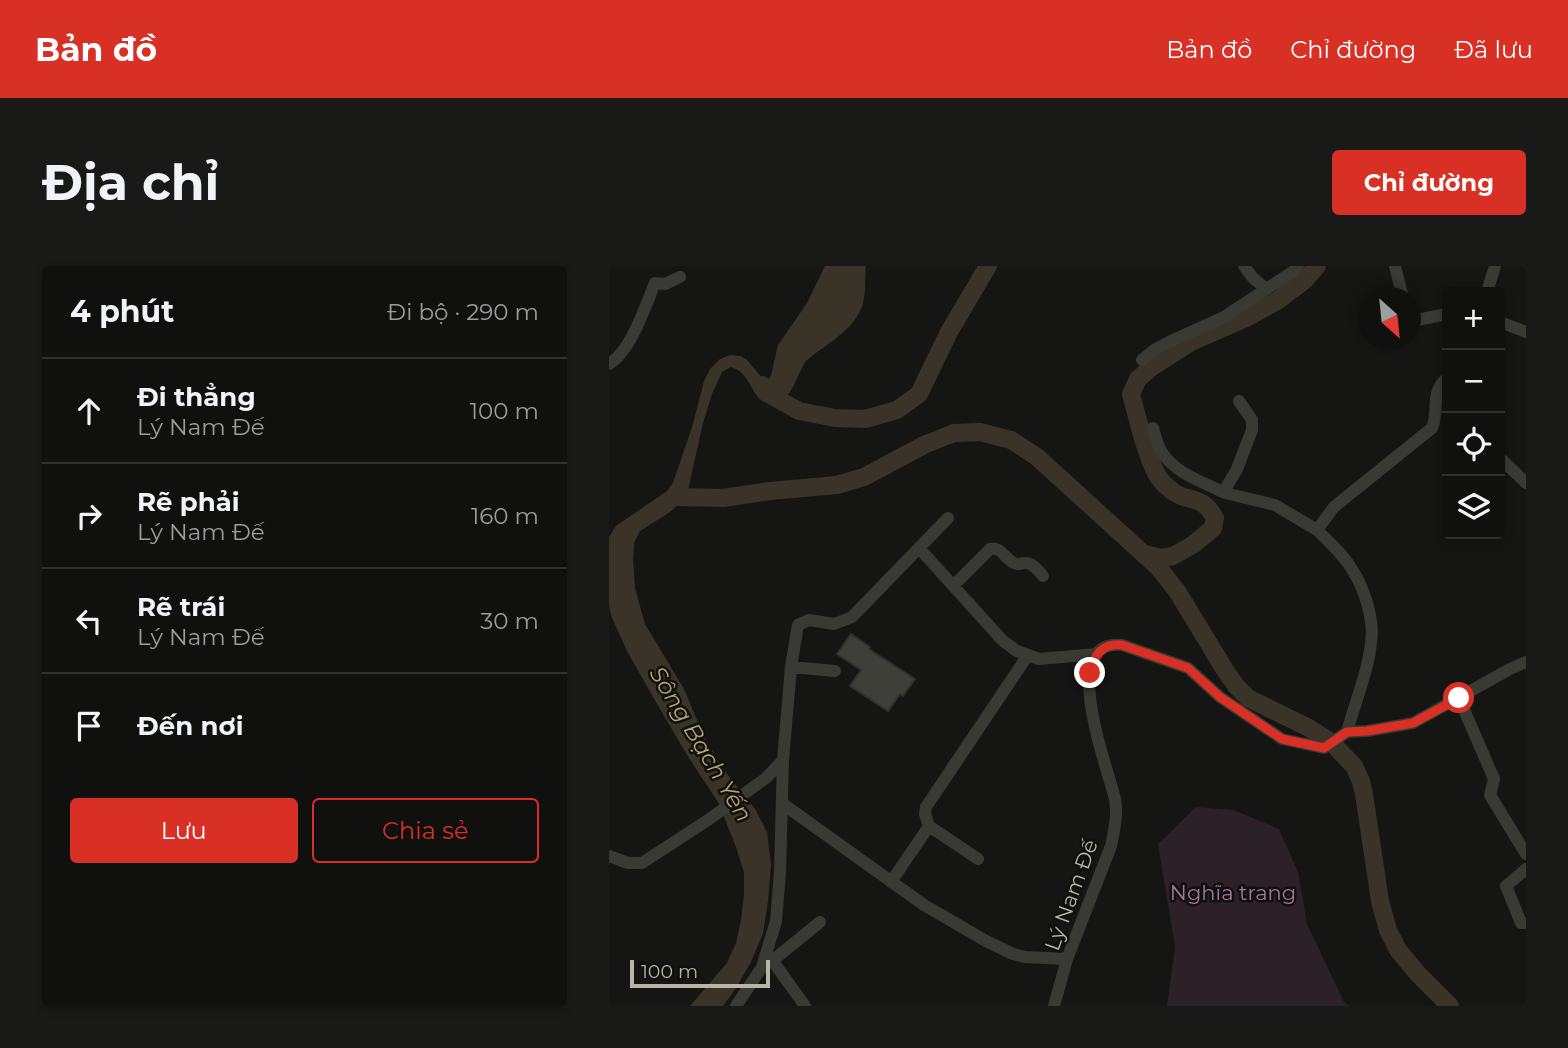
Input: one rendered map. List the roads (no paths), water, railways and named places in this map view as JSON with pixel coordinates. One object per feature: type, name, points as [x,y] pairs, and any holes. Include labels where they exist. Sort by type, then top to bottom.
[{"type":"street","points":[[1244,266],[1265,288]]},
{"type":"street","points":[[1142,360],[1169,342],[1224,317],[1298,266]]},
{"type":"street","points":[[1395,266],[1400,287]]},
{"type":"street","points":[[1489,287],[1495,266]]},
{"type":"street","points":[[609,364],[617,360],[633,335],[655,283],[665,284],[680,277]]},
{"type":"street","points":[[1421,319],[1442,315]]},
{"type":"street","points":[[1505,324],[1526,332]]},
{"type":"street","points":[[1317,530],[1334,507],[1432,428],[1436,419],[1441,416],[1435,400],[1442,385]]},
{"type":"street","points":[[1226,493],[1252,430],[1252,420],[1239,401]]},
{"type":"street","points":[[1153,428],[1160,449],[1168,461],[1180,471],[1226,493],[1275,505],[1317,530],[1353,570],[1372,623],[1369,655],[1347,732]]},
{"type":"street","points":[[1505,463],[1526,483]]},
{"type":"street","points":[[805,1006],[769,957],[776,921],[783,760],[797,625],[809,620],[834,624],[852,617],[948,518]]},
{"type":"street","points":[[919,548],[1003,641],[1017,651],[1039,659],[1097,654],[1106,646],[1122,645],[1188,668],[1220,697],[1282,739],[1324,748],[1347,732],[1413,723],[1526,662]]},
{"type":"street","points":[[953,586],[995,548],[1016,565],[1028,563],[1043,576]]},
{"type":"street","name":"Lý Nam Đế","points":[[1054,1006],[1067,958],[1111,846],[1115,829],[1115,798],[1091,710],[1090,673],[1097,654]]},
{"type":"street","points":[[978,859],[929,826],[926,807],[1028,655]]},
{"type":"street","points":[[791,667],[835,671]]},
{"type":"street","points":[[1459,698],[1494,779],[1490,795],[1526,854]]},
{"type":"street","points":[[609,856],[628,863],[642,863],[766,778],[783,760]]},
{"type":"street","points":[[783,804],[924,905],[986,942],[1013,954],[1033,958],[1067,958]]},
{"type":"street","points":[[891,882],[929,826]]},
{"type":"street","points":[[1526,869],[1506,886],[1521,923],[1526,923]]},
{"type":"street","points":[[736,1006],[769,957],[820,922]]},
{"type":"water","name":"Sông Bạch Yến","points":[[825,266],[866,266],[864,298],[854,321],[806,361],[790,392],[780,401],[766,403],[761,400],[744,376],[731,367],[722,372],[703,423],[688,490],[681,502],[670,512],[640,531],[634,543],[635,588],[645,624],[684,689],[704,737],[724,770],[755,809],[767,832],[771,864],[763,933],[751,962],[723,1006],[690,1006],[727,963],[736,943],[744,895],[744,872],[718,802],[653,697],[612,618],[609,606],[609,537],[616,526],[667,491],[673,483],[704,381],[710,369],[720,359],[730,355],[741,356],[763,379],[771,376],[778,345],[807,303]]},
{"type":"waterway","points":[[762,385],[772,396],[799,411],[835,418],[865,419],[897,410],[919,394],[949,332],[988,266]]},
{"type":"waterway","points":[[1145,554],[1161,558],[1173,556],[1194,544],[1213,528],[1215,518],[1199,501],[1177,494],[1160,480],[1150,460],[1131,394],[1138,379],[1191,342],[1277,301],[1305,280],[1317,266]]},
{"type":"waterway","points":[[675,497],[723,498],[837,485],[864,477],[924,445],[954,433],[980,432],[1011,440],[1037,457],[1158,567],[1177,591],[1225,670],[1248,698],[1331,742],[1354,766],[1364,794],[1380,901],[1388,930],[1398,950],[1450,1006]]},
{"type":"park label","name":"Nghĩa trang","points":[[1233,892]]}]
